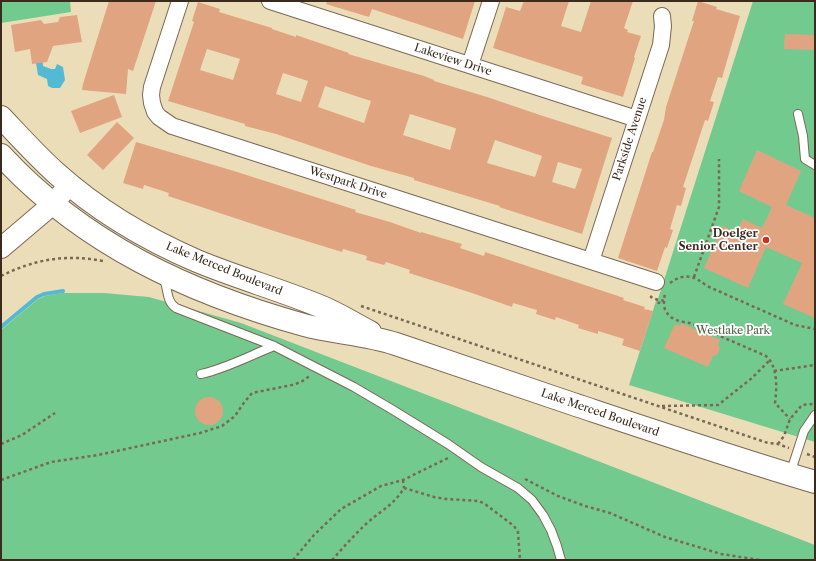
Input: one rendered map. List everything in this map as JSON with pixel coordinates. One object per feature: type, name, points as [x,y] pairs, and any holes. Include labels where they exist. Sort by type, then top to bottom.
[{"type":"main road","name":"Lake Merced Boulevard","points":[[1,117],[70,185],[118,220],[170,248],[204,264],[324,308],[386,341]]},
{"type":"main road","name":"Lake Merced Boulevard","points":[[1,155],[29,184],[52,204],[84,228],[110,245],[162,273],[210,293],[301,324],[386,341],[679,440],[815,482]]},
{"type":"street","name":"Westpark Drive","points":[[180,1],[152,87],[152,103],[155,112],[165,122],[186,131],[656,282]]},
{"type":"street","name":"Lakeview Drive","points":[[270,1],[301,6],[470,65],[637,119]]},
{"type":"street","points":[[470,65],[491,1]]},
{"type":"street","name":"Parkside Avenue","points":[[591,261],[661,45],[663,26],[662,16]]},
{"type":"street","points":[[1,248],[52,204],[70,185]]},
{"type":"lane","points":[[798,114],[803,136],[805,159],[815,165]]},
{"type":"lane","points":[[162,273],[166,283],[168,298],[171,304],[176,308],[274,346],[354,388],[393,410],[487,471],[518,488],[532,500],[551,530],[561,560]]},
{"type":"lane","points":[[201,374],[216,371],[232,365],[274,346]]},
{"type":"lane","points":[[790,475],[804,431],[815,415]]},
{"type":"path","points":[[719,159],[719,207],[694,277],[707,286],[780,319],[794,325],[815,329]]},
{"type":"path","points":[[1,276],[38,262],[56,258],[84,258],[109,262]]},
{"type":"path","points":[[664,301],[665,311],[670,316],[680,321],[690,323],[766,356],[770,360],[777,384],[775,403],[790,419]]},
{"type":"path","points":[[354,303],[768,443],[778,444],[815,457]]},
{"type":"path","points":[[658,406],[718,405],[752,378],[770,360]]},
{"type":"path","points":[[774,371],[815,365]]},
{"type":"path","points":[[1,480],[51,462],[98,455],[200,433],[222,426],[235,416],[252,393],[301,382],[310,377],[315,368]]},
{"type":"path","points":[[778,444],[784,436],[790,419],[802,405],[815,404]]},
{"type":"path","points":[[1,444],[22,435],[55,413]]},
{"type":"path","points":[[293,560],[314,534],[341,509],[381,486],[403,480],[450,457],[464,456]]},
{"type":"path","points":[[520,476],[558,496],[610,513],[665,537],[721,554],[760,560]]},
{"type":"path","points":[[332,560],[366,524],[399,498],[404,488],[403,480]]},
{"type":"path","points":[[404,488],[434,497],[485,504],[514,526],[518,532],[520,560]]},
{"type":"green space","points":[[1,1],[70,1],[71,12],[1,23]]},
{"type":"green space","name":"Westlake Park","points":[[753,1],[815,1],[815,442],[629,385]]},
{"type":"green space","points":[[63,293],[104,293],[149,297],[241,323],[815,545],[815,560],[1,560],[1,330],[38,299],[45,296]]},
{"type":"water","points":[[42,56],[43,66],[55,69],[57,64],[63,67],[65,80],[60,88],[52,88],[48,86],[47,79],[38,75],[35,57]]},
{"type":"building","points":[[109,1],[156,1],[133,71],[128,69],[126,94],[82,90]]},
{"type":"building","points":[[327,1],[475,1],[463,39],[372,9],[369,17],[326,4]]},
{"type":"building","points":[[524,1],[569,1],[561,26],[581,32],[591,1],[633,1],[624,28],[628,30],[627,32],[641,36],[623,97],[581,84],[583,77],[493,48],[506,7],[520,11]]},
{"type":"building","points":[[698,1],[717,7],[716,9],[740,16],[722,78],[718,77],[710,101],[714,102],[708,121],[705,120],[683,187],[686,188],[681,206],[677,205],[670,229],[673,230],[667,248],[665,247],[657,271],[618,258],[652,152],[664,120],[666,107],[694,21],[692,21]]},
{"type":"building","points":[[198,2],[220,9],[219,12],[296,37],[296,35],[349,53],[348,54],[424,76],[434,81],[612,138],[582,234],[499,207],[500,206],[414,180],[414,178],[371,166],[276,134],[245,126],[245,124],[168,101],[194,22],[192,21]],"holes":[[[207,49],[240,59],[233,80],[200,70]],[[283,73],[308,81],[301,102],[276,94]],[[325,86],[371,101],[364,123],[318,107]],[[410,114],[456,129],[450,150],[403,135]],[[495,140],[542,156],[535,177],[487,163]],[[558,162],[582,169],[575,189],[552,182]]]},
{"type":"building","points":[[77,15],[82,42],[53,46],[47,62],[32,64],[30,49],[15,52],[11,25],[41,20],[44,24],[58,22],[60,17]]},
{"type":"building","points":[[785,34],[815,35],[815,50],[784,49]]},
{"type":"building","points":[[114,95],[122,117],[80,133],[71,111]]},
{"type":"building","points":[[117,122],[134,138],[103,170],[87,155]]},
{"type":"building","points":[[136,142],[234,171],[356,210],[355,212],[421,233],[462,244],[460,248],[484,256],[485,252],[624,298],[623,300],[645,307],[644,309],[653,311],[640,351],[622,345],[624,339],[598,331],[598,334],[578,328],[579,325],[556,317],[555,320],[536,314],[537,310],[513,303],[512,307],[409,273],[410,270],[386,262],[384,265],[366,260],[367,256],[343,249],[342,252],[277,232],[168,196],[169,193],[144,185],[143,189],[123,183]]},
{"type":"building","name":"Doelger Senior Center","points":[[757,150],[801,171],[786,205],[815,218],[815,318],[783,304],[802,263],[766,247],[748,288],[704,268],[723,226],[737,232],[743,219],[762,228],[772,207],[739,191]]},
{"type":"building","points":[[681,323],[720,340],[718,345],[720,348],[717,355],[713,356],[708,367],[664,348],[675,324],[680,326]]},
{"type":"building","points":[[209,397],[219,401],[223,411],[219,421],[209,425],[199,421],[195,411],[199,401]]},
{"type":"waterway","points":[[1,327],[37,297],[44,294],[63,291]]},
{"type":"place","name":"Doelger Senior Center","points":[[766,240]]}]
